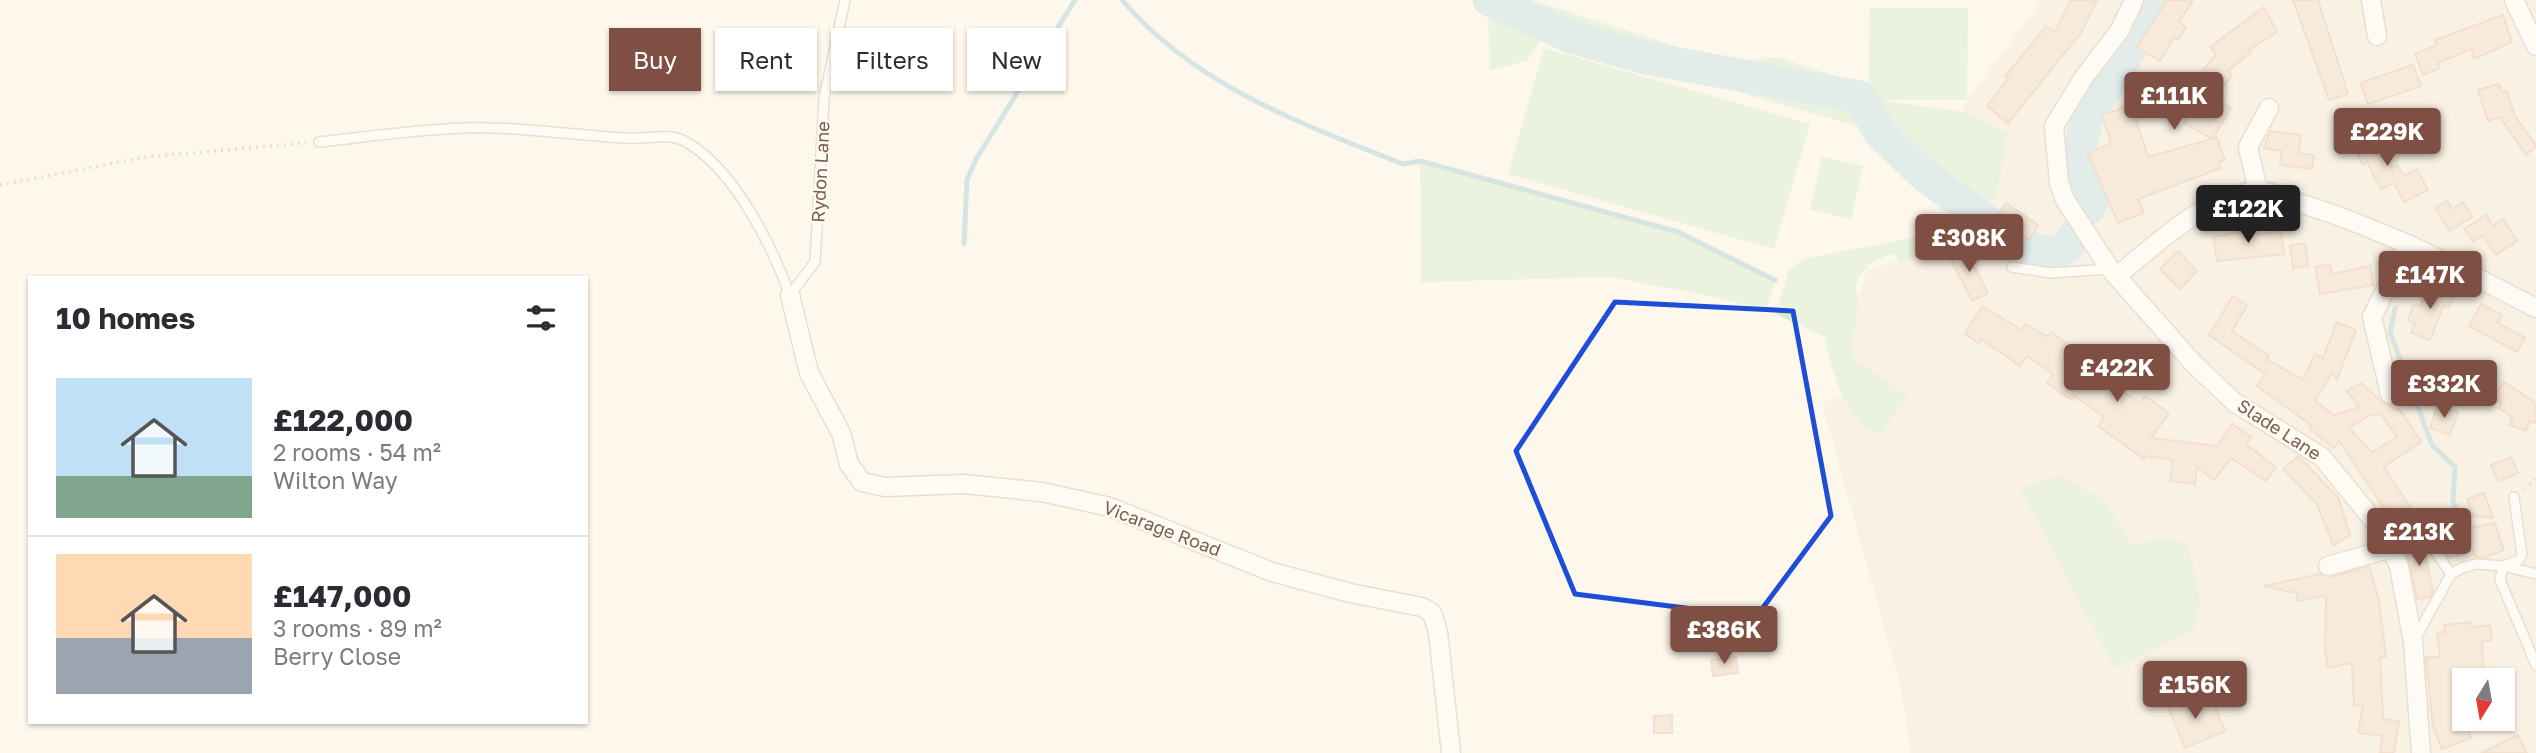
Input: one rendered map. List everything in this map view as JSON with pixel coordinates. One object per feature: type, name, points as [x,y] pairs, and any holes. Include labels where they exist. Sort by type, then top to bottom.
[{"type":"street","name":"Slade Lane","points":[[2134,0],[2119,30],[2084,77],[2054,127],[2059,183],[2064,200],[2114,273],[2183,353],[2226,395],[2256,417],[2308,446],[2328,463],[2387,540],[2399,566],[2413,642],[2421,753]]},
{"type":"street","points":[[2371,0],[2377,36]]},
{"type":"street","points":[[2514,0],[2536,46]]},
{"type":"street","points":[[2259,190],[2248,147],[2269,108]]},
{"type":"street","points":[[2114,273],[2186,220],[2221,203],[2259,190],[2338,214],[2408,244],[2536,308]]},
{"type":"street","points":[[2390,394],[2372,317],[2408,244]]},
{"type":"street","name":"Vicarage Road","points":[[790,295],[809,373],[841,433],[849,464],[862,482],[885,487],[964,484],[1042,492],[1110,507],[1272,572],[1350,593],[1422,607],[1432,614],[1438,632],[1451,753]]},
{"type":"street","points":[[2328,566],[2387,540]]},
{"type":"lane","name":"Rydon Lane","points":[[790,295],[815,262],[824,98],[845,0]]},
{"type":"lane","points":[[318,142],[463,128],[631,139],[674,136],[690,144],[711,163],[754,215],[772,249],[790,295]]},
{"type":"lane","points":[[2012,267],[2051,273],[2114,273]]},
{"type":"lane","points":[[2502,566],[2519,560],[2522,555],[2514,497]]},
{"type":"lane","points":[[2387,540],[2419,533],[2425,536],[2451,574]]},
{"type":"lane","points":[[2413,642],[2451,574],[2477,564],[2502,566],[2536,574]]},
{"type":"lane","points":[[2502,566],[2500,580],[2536,664]]},
{"type":"path","points":[[0,185],[145,157],[318,142]]},
{"type":"highlighted area","points":[[1615,302],[1793,311],[1831,516],[1756,617],[1575,594],[1516,451]]},
{"type":"shaded area","points":[[2042,0],[2536,0],[2536,753],[1911,753],[1900,685],[1822,403],[1848,394],[1851,340],[1866,270],[1940,248],[1938,233],[1967,206],[1923,174],[1879,101],[1963,112],[1967,100]]},
{"type":"green space","points":[[1474,0],[1532,0],[1727,63],[1777,57],[1868,87],[1870,8],[1968,8],[1967,100],[1879,100],[1963,112],[2008,132],[1996,198],[1968,206],[1923,174],[1879,132],[1543,37],[1527,61],[1490,70],[1488,13]]},
{"type":"green space","points":[[1544,48],[1810,124],[1774,249],[1508,174]]},
{"type":"green space","points":[[1822,157],[1863,166],[1851,219],[1810,210]]},
{"type":"green space","points":[[1420,161],[1678,232],[1775,280],[1766,311],[1720,298],[1611,277],[1421,282]]},
{"type":"green space","points":[[1938,233],[1940,248],[1900,263],[1894,254],[1882,258],[1865,269],[1856,285],[1859,301],[1854,363],[1863,364],[1909,397],[1879,435],[1858,420],[1849,408],[1836,379],[1825,337],[1776,314],[1789,270],[1803,259]]},
{"type":"green space","points":[[2059,476],[2103,499],[2132,544],[2163,539],[2188,543],[2201,603],[2194,623],[2196,628],[2114,668],[2020,488]]},
{"type":"building","points":[[2071,0],[2097,0],[2081,33],[2008,123],[1987,106],[2008,79],[2005,77],[2046,26],[2055,32]]},
{"type":"building","points":[[2167,0],[2193,0],[2179,22],[2186,27],[2178,40],[2174,37],[2160,61],[2137,47]]},
{"type":"building","points":[[2293,0],[2318,0],[2348,94],[2329,100]]},
{"type":"building","points":[[2264,7],[2277,32],[2249,50],[2251,52],[2228,71],[2232,75],[2214,99],[2231,108],[2213,139],[2217,138],[2225,160],[2219,162],[2221,168],[2138,199],[2144,213],[2118,223],[2088,154],[2111,143],[2102,115],[2131,105],[2148,157],[2212,139],[2184,123],[2206,86],[2196,79],[2216,54],[2210,47]]},
{"type":"building","points":[[2503,15],[2512,42],[2474,59],[2471,49],[2438,63],[2440,68],[2423,75],[2415,54],[2437,45],[2435,40]]},
{"type":"building","points":[[2413,65],[2421,86],[2368,104],[2360,83]]},
{"type":"building","points":[[2499,84],[2502,92],[2507,91],[2514,114],[2536,146],[2526,155],[2500,117],[2488,121],[2478,90]]},
{"type":"building","points":[[2372,130],[2392,168],[2397,165],[2404,176],[2417,169],[2428,190],[2404,202],[2394,183],[2381,189],[2367,162],[2363,165],[2351,142]]},
{"type":"building","points":[[2270,131],[2301,135],[2299,153],[2314,155],[2312,169],[2280,165],[2282,151],[2264,148]]},
{"type":"building","points":[[2447,201],[2453,209],[2463,202],[2472,217],[2450,231],[2435,208]]},
{"type":"building","points":[[2006,203],[2038,225],[2029,240],[1996,218]]},
{"type":"building","points":[[2486,215],[2493,226],[2503,219],[2517,241],[2496,255],[2483,236],[2473,242],[2465,229]]},
{"type":"building","points":[[2258,228],[2258,234],[2281,231],[2284,254],[2217,261],[2213,237]]},
{"type":"building","points":[[2305,243],[2308,266],[2293,268],[2290,245]]},
{"type":"building","points":[[1971,247],[1978,261],[1973,264],[1988,293],[1972,301],[1950,258]]},
{"type":"building","points":[[2178,251],[2197,271],[2180,289],[2160,269]]},
{"type":"building","points":[[2330,264],[2332,274],[2370,266],[2373,285],[2320,294],[2315,267]]},
{"type":"building","points":[[2432,282],[2456,294],[2448,308],[2444,305],[2430,340],[2411,333],[2415,323],[2408,320],[2414,304],[2420,306]]},
{"type":"building","points":[[2233,296],[2247,306],[2232,331],[2269,356],[2267,359],[2303,380],[2315,354],[2323,358],[2337,322],[2356,330],[2337,379],[2332,373],[2315,401],[2334,415],[2359,407],[2347,391],[2361,383],[2382,402],[2401,411],[2421,442],[2384,467],[2413,511],[2395,510],[2388,514],[2339,441],[2334,448],[2309,428],[2311,425],[2257,386],[2265,374],[2209,335]],"holes":[[[2381,414],[2397,437],[2372,452],[2349,428],[2370,415]]]},
{"type":"building","points":[[2481,304],[2502,315],[2498,323],[2525,338],[2517,352],[2469,326]]},
{"type":"building","points":[[1982,306],[2022,330],[2026,324],[2047,337],[2051,332],[2066,343],[2061,350],[2140,403],[2145,396],[2169,413],[2151,438],[2217,446],[2232,424],[2251,437],[2246,444],[2276,467],[2266,481],[2231,458],[2214,480],[2197,468],[2195,484],[2170,481],[2173,460],[2146,456],[2144,459],[2098,426],[2104,417],[2074,396],[2072,400],[2047,383],[2053,374],[2027,356],[2020,366],[1981,339],[1979,343],[1965,334]]},
{"type":"building","points":[[2504,382],[2536,403],[2536,423],[2530,421],[2526,431],[2509,425],[2513,418],[2499,408],[2502,404],[2493,398]]},
{"type":"building","points":[[2438,405],[2458,412],[2450,435],[2430,428]]},
{"type":"building","points":[[2298,456],[2338,497],[2350,535],[2333,545],[2317,504],[2283,469]]},
{"type":"building","points":[[2511,457],[2518,473],[2498,481],[2491,465]]},
{"type":"building","points":[[2484,493],[2493,518],[2473,516],[2467,499]]},
{"type":"building","points":[[2495,523],[2504,550],[2484,558],[2475,557],[2473,550],[2449,558],[2433,535]]},
{"type":"building","points":[[2417,540],[2424,548],[2433,592],[2430,597],[2417,599],[2410,564],[2401,541]]},
{"type":"building","points":[[2369,566],[2379,600],[2386,657],[2380,657],[2383,719],[2399,721],[2394,753],[2380,753],[2382,736],[2358,733],[2363,705],[2354,706],[2352,663],[2328,668],[2325,650],[2326,595],[2298,601],[2297,593],[2263,586],[2320,574],[2331,577]]},
{"type":"building","points":[[2471,622],[2472,627],[2490,625],[2492,640],[2482,641],[2483,668],[2452,668],[2452,732],[2469,732],[2471,738],[2442,749],[2433,727],[2426,657],[2440,657],[2437,633],[2445,632],[2444,625]]},
{"type":"building","points":[[1736,657],[1738,673],[1713,676],[1711,660]]},
{"type":"building","points":[[2181,695],[2188,710],[2212,700],[2225,731],[2185,748],[2166,702]]},
{"type":"building","points":[[1672,715],[1672,733],[1654,733],[1654,716]]},
{"type":"building","points":[[2518,735],[2527,753],[2481,753]]},
{"type":"waterway","points":[[964,244],[967,180],[976,159],[1075,0]]},
{"type":"waterway","points":[[1122,0],[1151,30],[1182,56],[1216,79],[1327,134],[1403,164],[1420,161],[1678,232],[1775,280]]},
{"type":"waterway","points":[[1489,0],[1571,37],[1646,58],[1860,97],[1879,132],[1923,174],[2016,243],[2051,254],[2067,248],[2074,236]]},
{"type":"waterway","points":[[2089,208],[2093,199],[2085,180],[2080,149],[2088,115],[2134,44],[2157,0]]},
{"type":"waterway","points":[[2395,309],[2390,332],[2432,445],[2455,467],[2453,500],[2463,535]]}]
